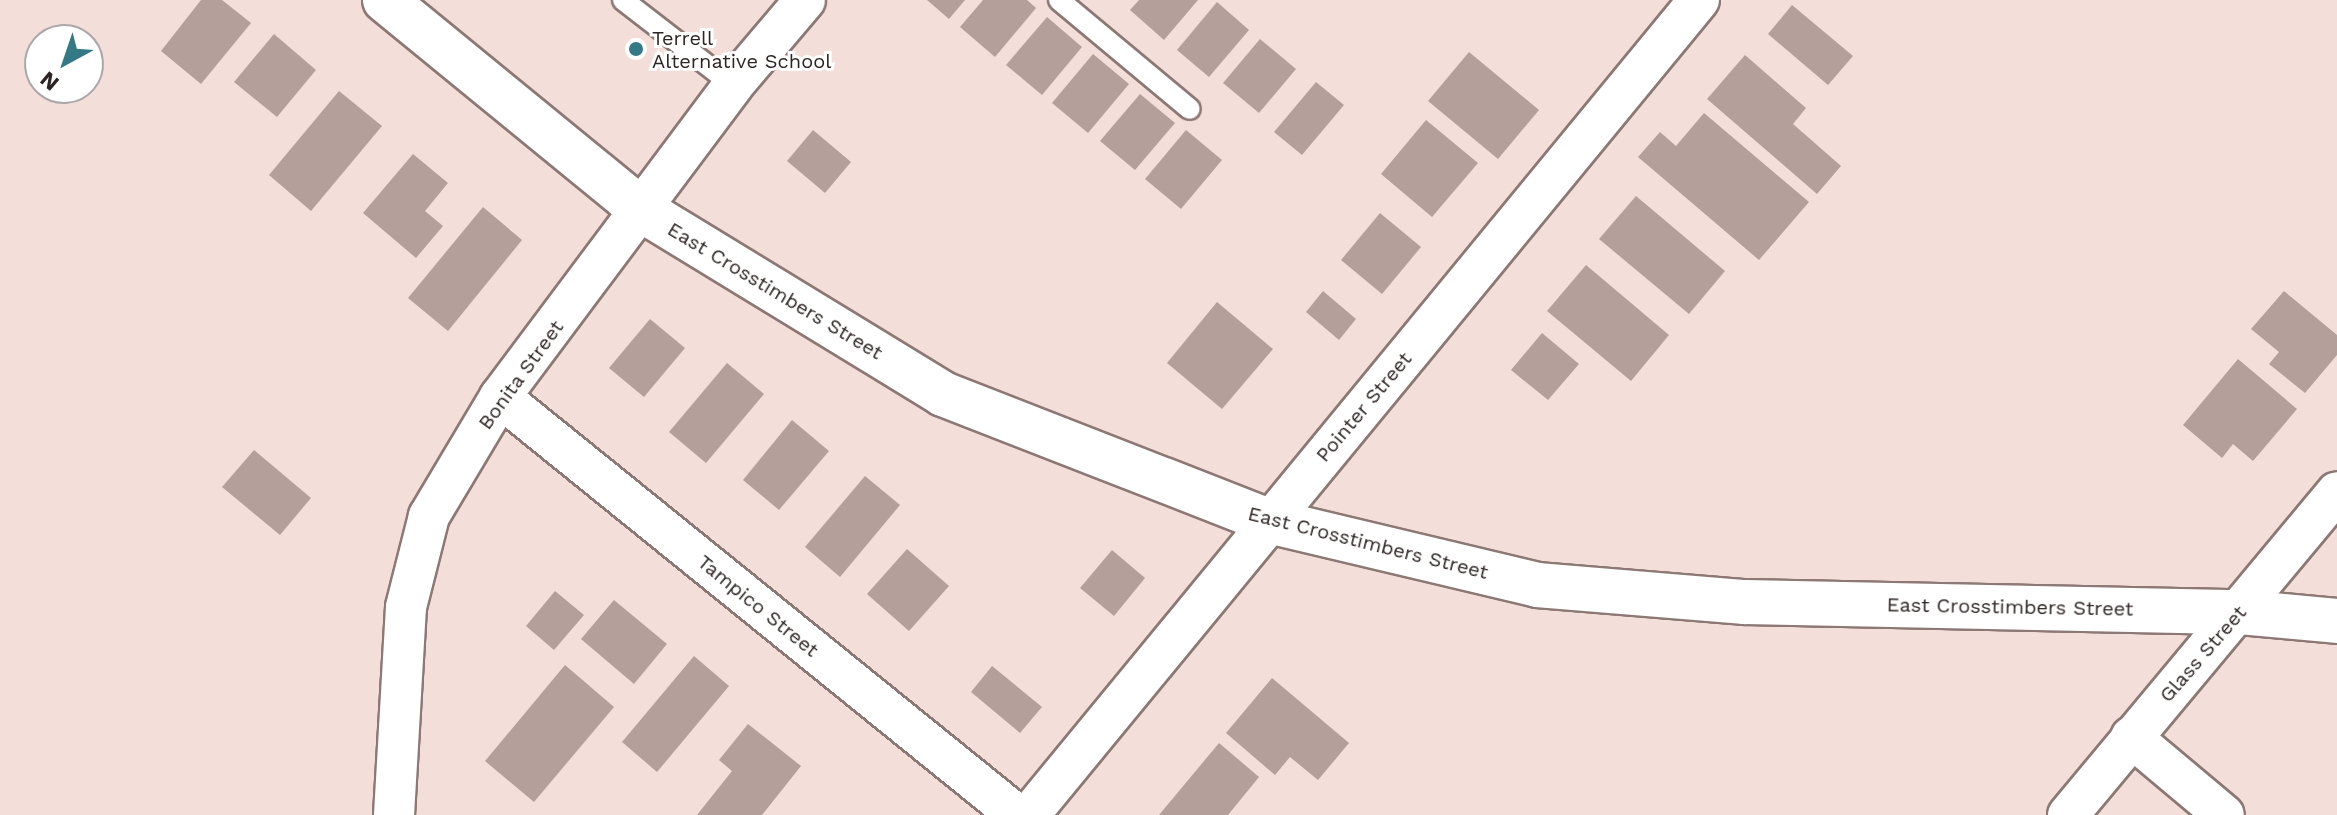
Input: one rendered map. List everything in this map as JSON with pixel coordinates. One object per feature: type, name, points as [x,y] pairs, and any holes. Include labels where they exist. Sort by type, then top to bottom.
[{"type":"main road","name":"East Crosstimbers Street","points":[[385,0],[437,36]]},
{"type":"main road","name":"East Crosstimbers Street","points":[[402,0],[437,36],[642,210],[943,394],[1269,521],[1537,585],[1745,602],[2240,612],[2337,621]]},
{"type":"street","name":"Bonita Street","points":[[394,815],[406,607],[429,516],[500,397],[733,85],[805,0]]},
{"type":"street","name":"Pointer Street","points":[[1029,815],[1699,0]]},
{"type":"street","name":"Tampico Street","points":[[500,397],[1017,815]]},
{"type":"street","name":"Glass Street","points":[[2068,815],[2337,492]]},
{"type":"street","points":[[2131,737],[2224,815]]},
{"type":"lane","points":[[623,0],[733,85]]},
{"type":"lane","points":[[1059,0],[1190,109]]},
{"type":"building","points":[[201,0],[222,0],[251,23],[201,84],[161,51]]},
{"type":"building","points":[[927,0],[965,0],[949,19]]},
{"type":"building","points":[[983,0],[1027,0],[1036,8],[995,57],[960,27]]},
{"type":"building","points":[[1139,0],[1198,0],[1164,40],[1130,10]]},
{"type":"building","points":[[1217,2],[1249,30],[1209,77],[1177,50]]},
{"type":"building","points":[[1792,5],[1853,56],[1828,85],[1768,34]]},
{"type":"building","points":[[1047,17],[1082,47],[1042,95],[1006,65]]},
{"type":"building","points":[[274,34],[316,70],[277,117],[234,82]]},
{"type":"building","points":[[1260,39],[1296,69],[1259,113],[1223,83]]},
{"type":"building","points":[[1469,52],[1539,110],[1498,159],[1428,101]]},
{"type":"building","points":[[1093,54],[1129,84],[1088,133],[1052,103]]},
{"type":"building","points":[[1745,55],[1806,108],[1793,124],[1841,166],[1817,194],[1707,99]]},
{"type":"building","points":[[1316,82],[1344,105],[1302,155],[1274,132]]},
{"type":"building","points":[[339,91],[382,126],[311,211],[269,175]]},
{"type":"building","points":[[1140,94],[1175,123],[1135,170],[1100,141]]},
{"type":"building","points":[[1704,113],[1809,202],[1759,260],[1638,157],[1660,132],[1676,146]]},
{"type":"building","points":[[1426,120],[1478,163],[1432,217],[1381,174]]},
{"type":"building","points":[[813,130],[851,162],[825,193],[787,161]]},
{"type":"building","points":[[1186,130],[1222,160],[1181,209],[1145,179]]},
{"type":"building","points":[[413,154],[448,183],[425,211],[443,226],[416,258],[363,213]]},
{"type":"building","points":[[1636,196],[1725,271],[1689,314],[1599,239]]},
{"type":"building","points":[[483,207],[522,240],[448,331],[408,298]]},
{"type":"building","points":[[1380,213],[1421,247],[1382,294],[1341,260]]},
{"type":"building","points":[[1586,265],[1669,335],[1631,381],[1547,311]]},
{"type":"building","points":[[1323,291],[1356,319],[1339,340],[1306,312]]},
{"type":"building","points":[[2284,291],[2337,335],[2337,355],[2305,393],[2269,364],[2279,352],[2251,329]]},
{"type":"building","points":[[1217,302],[1273,349],[1222,409],[1167,363]]},
{"type":"building","points":[[650,319],[685,348],[644,397],[609,368]]},
{"type":"building","points":[[1542,333],[1579,364],[1548,400],[1511,370]]},
{"type":"building","points":[[2238,359],[2297,409],[2253,461],[2233,444],[2222,458],[2183,425]]},
{"type":"building","points":[[727,363],[764,394],[706,463],[669,432]]},
{"type":"building","points":[[792,420],[829,451],[779,510],[743,480]]},
{"type":"building","points":[[254,450],[311,498],[280,535],[222,487]]},
{"type":"building","points":[[865,476],[900,505],[840,577],[805,547]]},
{"type":"building","points":[[907,549],[949,586],[909,631],[867,594]]},
{"type":"building","points":[[1112,550],[1145,578],[1114,616],[1080,588]]},
{"type":"building","points":[[555,591],[584,615],[554,650],[526,626]]},
{"type":"building","points":[[614,600],[667,644],[634,684],[581,639]]},
{"type":"building","points":[[694,656],[729,686],[657,772],[622,742]]},
{"type":"building","points":[[565,665],[614,707],[534,802],[485,761]]},
{"type":"building","points":[[992,666],[1042,707],[1020,733],[971,692]]},
{"type":"building","points":[[1272,678],[1349,743],[1318,780],[1290,757],[1275,775],[1226,733]]},
{"type":"building","points":[[748,724],[801,766],[762,815],[697,815],[732,771],[719,760]]},
{"type":"building","points":[[1219,743],[1259,777],[1228,815],[1159,815]]},
{"type":"place","name":"Terrell Alternative School","points":[[636,49]]}]
